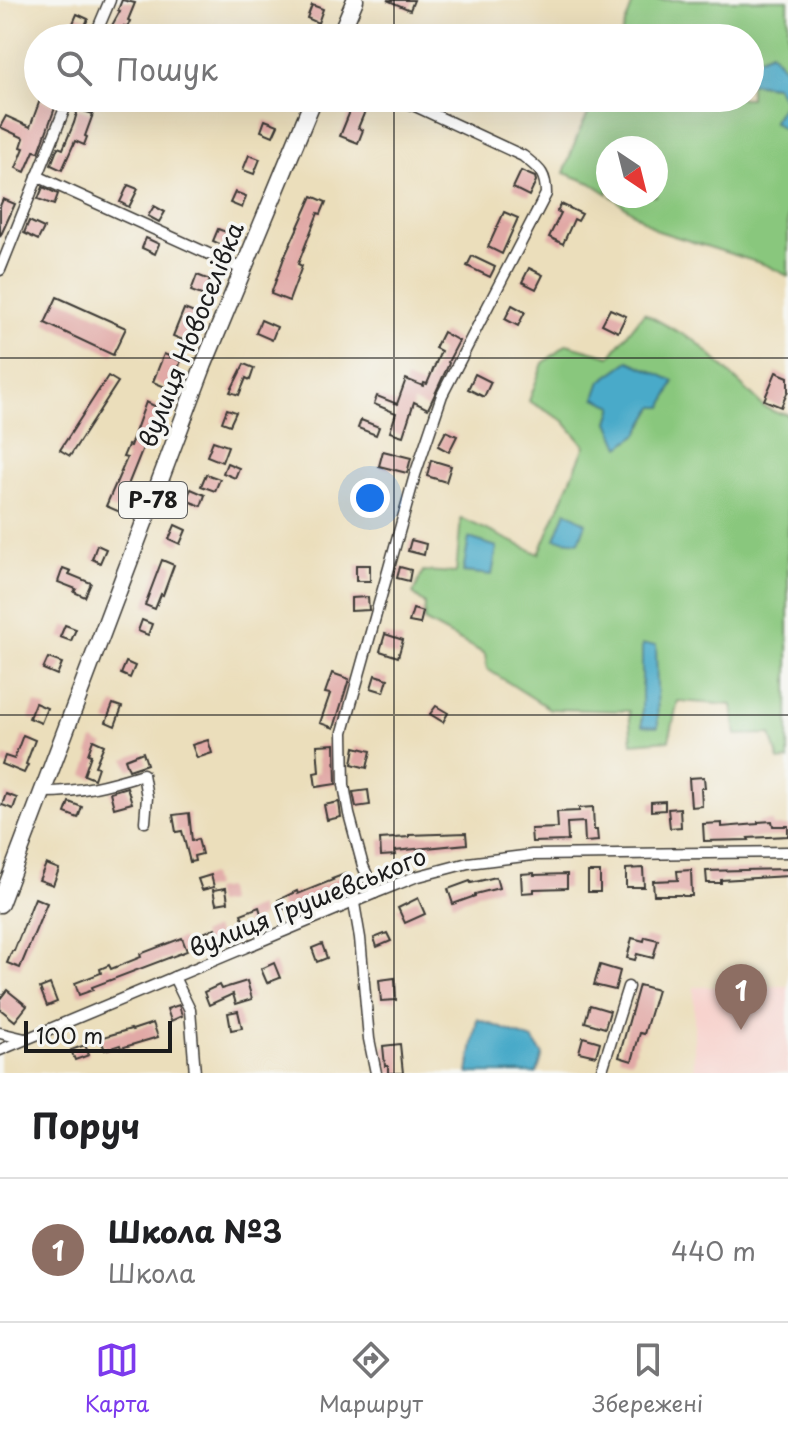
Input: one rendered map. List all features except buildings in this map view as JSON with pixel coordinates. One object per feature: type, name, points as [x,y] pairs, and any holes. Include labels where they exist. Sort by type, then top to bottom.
[{"type":"main road","points":[[345,24],[355,0]]},
{"type":"main road","name":"вулиця Новоселівка","points":[[0,904],[204,364],[308,112]]},
{"type":"street","points":[[100,24],[110,0]]},
{"type":"street","points":[[0,270],[63,112]]},
{"type":"street","points":[[375,893],[363,866],[349,814],[344,785],[343,732],[415,475],[442,395],[546,194],[546,181],[538,168],[523,156],[428,112]]},
{"type":"street","points":[[37,176],[244,270]]},
{"type":"street","points":[[44,792],[73,792],[143,774],[147,797],[145,822]]},
{"type":"street","name":"вулиця Грушевського","points":[[0,1050],[415,877],[468,863],[532,855],[788,852]]},
{"type":"street","points":[[354,903],[369,1039],[376,1073]]},
{"type":"street","points":[[174,977],[190,1010],[195,1073]]},
{"type":"street","points":[[601,1073],[628,987]]},
{"type":"street","points":[[0,1033],[25,1039]]},
{"type":"shaded area","points":[[788,986],[788,1073],[694,1073],[694,987]]},
{"type":"green space","points":[[634,0],[788,0],[788,72],[771,52],[764,55],[764,24],[625,24]]},
{"type":"green space","points":[[764,85],[776,86],[785,102],[773,121],[788,133],[788,276],[766,265],[658,231],[627,208],[668,208],[668,136],[596,136],[596,186],[564,173],[589,112],[764,112]]},
{"type":"green space","points":[[644,313],[697,342],[764,407],[788,414],[788,760],[779,761],[771,734],[736,735],[732,705],[678,701],[669,740],[632,743],[629,711],[550,709],[487,669],[485,654],[424,621],[425,604],[413,594],[423,571],[456,573],[461,518],[539,554],[585,446],[564,421],[529,401],[543,363],[567,344],[610,356]],"holes":[[[662,377],[674,381],[638,434],[609,422],[614,406]]]},
{"type":"water","points":[[771,52],[788,72],[788,133],[773,121],[785,102],[776,86],[764,85],[764,55]]},
{"type":"water","points":[[629,361],[674,381],[663,407],[654,407],[638,434],[620,447],[609,422],[614,406],[595,398],[601,381]]},
{"type":"water","points":[[566,511],[586,523],[579,542],[555,539]]},
{"type":"water","points":[[469,538],[497,547],[492,575],[463,572]]},
{"type":"water","points":[[642,645],[656,645],[658,727],[642,726]]},
{"type":"water","points":[[477,1019],[533,1040],[543,1055],[537,1073],[468,1073]]},
{"type":"place","name":"Школа №3","points":[[741,1030]]}]
